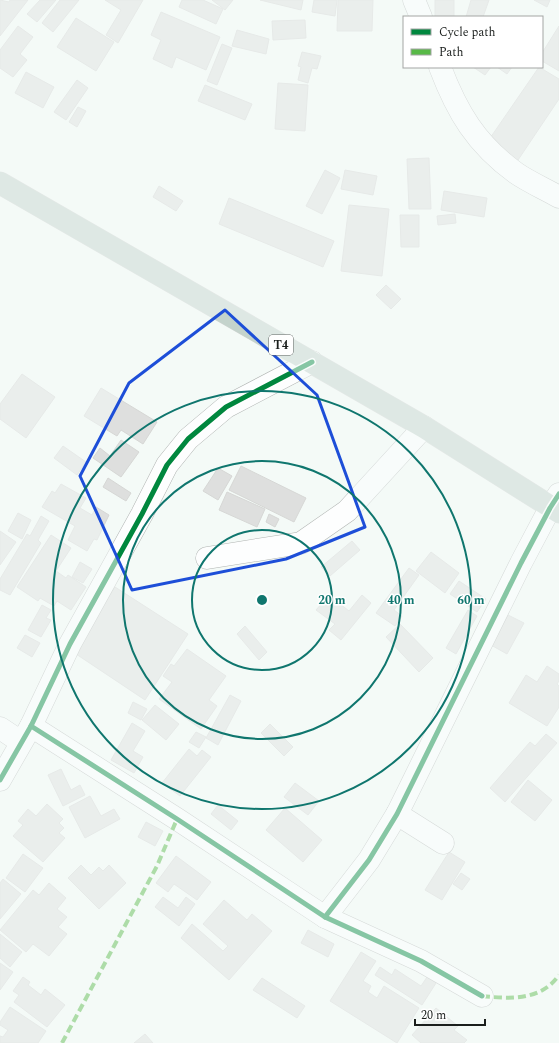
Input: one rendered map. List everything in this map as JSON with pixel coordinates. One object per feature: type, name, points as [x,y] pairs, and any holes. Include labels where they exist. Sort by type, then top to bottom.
[{"type":"highway","name":"T4","points":[[0,183],[312,362],[556,505]]},
{"type":"street","points":[[414,0],[421,16]]},
{"type":"street","points":[[440,68],[462,116],[480,142],[516,173],[559,197]]},
{"type":"street","points":[[0,780],[26,734],[70,644],[142,514],[167,465],[188,439],[226,407],[312,362]]},
{"type":"street","points":[[207,558],[302,543],[347,511],[424,427]]},
{"type":"street","points":[[325,917],[369,860],[397,814],[556,505]]},
{"type":"street","points":[[0,728],[26,734],[177,819],[325,917],[421,961],[482,996]]},
{"type":"street","points":[[397,814],[443,843]]},
{"type":"highlighted area","points":[[225,310],[317,395],[365,527],[286,559],[132,590],[80,476],[129,383]]},
{"type":"building","points":[[0,0],[9,2],[10,0],[28,0],[0,36]]},
{"type":"building","points":[[40,0],[56,0],[37,22],[27,14]]},
{"type":"building","points":[[60,0],[79,0],[53,32],[42,23]]},
{"type":"building","points":[[105,0],[143,0],[118,43],[106,35],[121,10]]},
{"type":"building","points":[[182,0],[203,0],[223,9],[216,24],[179,7]]},
{"type":"building","points":[[212,0],[233,0],[225,10]]},
{"type":"building","points":[[260,0],[303,0],[301,10]]},
{"type":"building","points":[[314,0],[337,0],[335,16],[312,12]]},
{"type":"building","points":[[338,0],[373,0],[372,31],[337,31]]},
{"type":"building","points":[[435,0],[454,0],[454,16],[435,16]]},
{"type":"building","points":[[471,0],[489,0],[483,16],[466,16]]},
{"type":"building","points":[[534,0],[550,0],[547,7]]},
{"type":"building","points":[[161,12],[220,37],[206,70],[176,57],[172,68],[153,59],[161,40],[151,35]]},
{"type":"building","points":[[76,18],[114,42],[96,71],[57,47]]},
{"type":"building","points":[[305,20],[306,38],[273,40],[272,21]]},
{"type":"building","points":[[18,26],[33,37],[20,54],[27,60],[13,77],[0,68],[0,50]]},
{"type":"building","points":[[559,26],[559,71],[543,62],[543,51]]},
{"type":"building","points":[[237,30],[269,39],[266,54],[232,46]]},
{"type":"building","points":[[222,44],[232,48],[217,85],[207,81]]},
{"type":"building","points":[[302,52],[321,56],[317,69],[312,68],[308,83],[298,80],[301,67],[298,66]]},
{"type":"building","points":[[474,68],[490,68],[485,75]]},
{"type":"building","points":[[498,68],[511,68],[507,74]]},
{"type":"building","points":[[538,68],[559,79],[559,99],[516,163],[486,144]]},
{"type":"building","points":[[26,72],[54,87],[43,108],[15,93]]},
{"type":"building","points":[[77,80],[88,88],[66,120],[54,112]]},
{"type":"building","points":[[278,83],[308,85],[305,131],[275,129]]},
{"type":"building","points":[[205,85],[252,104],[245,120],[198,101]]},
{"type":"building","points":[[78,107],[86,111],[77,127],[69,122]]},
{"type":"building","points":[[429,158],[431,209],[409,209],[407,159]]},
{"type":"building","points":[[325,170],[340,178],[322,214],[306,206]]},
{"type":"building","points":[[345,170],[377,176],[373,195],[341,189]]},
{"type":"building","points":[[159,186],[183,201],[176,211],[153,197]]},
{"type":"building","points":[[444,191],[487,198],[484,217],[441,210]]},
{"type":"building","points":[[229,198],[334,241],[323,267],[219,224]]},
{"type":"building","points":[[349,205],[389,209],[382,276],[341,271]]},
{"type":"building","points":[[455,214],[456,223],[438,225],[437,216]]},
{"type":"building","points":[[400,215],[419,215],[419,247],[401,247]]},
{"type":"building","points":[[386,285],[401,299],[391,309],[376,295]]},
{"type":"building","points":[[22,374],[55,397],[26,438],[0,419],[0,404]]},
{"type":"building","points":[[101,388],[157,422],[143,444],[121,430],[117,436],[84,416]]},
{"type":"building","points":[[121,440],[139,452],[121,477],[93,458],[100,448],[110,456]]},
{"type":"building","points":[[63,446],[86,462],[77,475],[54,458]]},
{"type":"building","points":[[241,466],[306,498],[294,522],[229,490]]},
{"type":"building","points":[[218,468],[232,476],[218,500],[203,491]]},
{"type":"building","points":[[108,478],[131,493],[126,501],[103,487]]},
{"type":"building","points":[[61,484],[86,498],[80,508],[92,515],[96,507],[109,515],[97,540],[94,539],[87,551],[68,540],[75,526],[42,507],[52,491],[55,493]]},
{"type":"building","points":[[227,492],[265,509],[257,527],[219,510]]},
{"type":"building","points":[[18,513],[31,520],[22,539],[8,531]]},
{"type":"building","points":[[269,514],[279,519],[275,527],[266,522]]},
{"type":"building","points":[[41,516],[49,521],[38,540],[41,543],[10,595],[0,590],[0,579],[27,534],[30,536]]},
{"type":"building","points":[[0,531],[16,542],[0,565]]},
{"type":"building","points":[[51,535],[71,548],[56,571],[66,578],[68,575],[86,587],[71,610],[57,601],[54,606],[40,598],[38,601],[17,587]]},
{"type":"building","points":[[352,541],[360,550],[330,576],[321,567]]},
{"type":"building","points":[[431,552],[459,573],[445,593],[416,571]]},
{"type":"building","points":[[80,562],[92,569],[83,583],[72,577]]},
{"type":"building","points":[[409,568],[419,575],[394,610],[402,616],[395,626],[376,613]]},
{"type":"building","points":[[459,581],[486,599],[477,612],[450,594]]},
{"type":"building","points":[[115,587],[188,634],[145,700],[73,652]]},
{"type":"building","points":[[329,595],[349,611],[362,595],[371,603],[341,640],[329,630],[335,624],[316,610]]},
{"type":"building","points":[[42,605],[51,610],[46,618],[51,620],[41,637],[28,630]]},
{"type":"building","points":[[468,610],[477,616],[456,654],[446,648]]},
{"type":"building","points":[[508,615],[524,623],[507,654],[491,645]]},
{"type":"building","points":[[400,624],[433,658],[419,672],[386,637]]},
{"type":"building","points":[[245,626],[267,652],[259,660],[237,634]]},
{"type":"building","points":[[25,635],[40,643],[32,657],[17,648]]},
{"type":"building","points":[[187,649],[226,676],[209,700],[217,706],[201,729],[159,699],[172,682],[163,676],[171,664],[174,666]]},
{"type":"building","points":[[547,666],[559,674],[559,681],[557,684],[559,686],[559,707],[547,726],[509,703],[526,675],[537,682]]},
{"type":"building","points":[[230,695],[241,701],[218,745],[206,738]]},
{"type":"building","points":[[133,702],[147,709],[141,720],[128,713]]},
{"type":"building","points":[[155,705],[179,724],[166,740],[142,720]]},
{"type":"building","points":[[132,723],[145,731],[133,751],[143,757],[134,773],[111,760]]},
{"type":"building","points":[[270,724],[293,747],[284,756],[261,733]]},
{"type":"building","points":[[196,732],[206,737],[199,748],[189,742]]},
{"type":"building","points":[[546,734],[557,743],[505,802],[490,788],[530,742],[535,746]]},
{"type":"building","points":[[189,749],[197,756],[202,750],[211,757],[180,796],[162,783]]},
{"type":"building","points":[[61,769],[71,790],[80,785],[85,795],[63,806],[48,775]]},
{"type":"building","points":[[528,780],[552,800],[535,821],[511,802]]},
{"type":"building","points":[[295,783],[319,801],[308,815],[284,797]]},
{"type":"building","points":[[90,796],[101,816],[114,809],[120,819],[85,838],[69,807]]},
{"type":"building","points":[[47,804],[63,819],[59,823],[64,828],[59,833],[65,838],[43,862],[13,836],[23,825],[18,821],[28,809],[36,816]]},
{"type":"building","points":[[218,805],[238,821],[231,830],[211,814]]},
{"type":"building","points":[[285,808],[322,840],[303,862],[266,830]]},
{"type":"building","points":[[146,822],[163,831],[155,846],[138,837]]},
{"type":"building","points":[[449,852],[465,862],[442,900],[425,890]]},
{"type":"building","points":[[23,854],[43,868],[25,892],[6,878]]},
{"type":"building","points":[[176,856],[211,882],[197,900],[174,884],[168,892],[156,883]]},
{"type":"building","points":[[81,865],[91,875],[99,867],[103,871],[109,865],[126,883],[99,909],[68,878]]},
{"type":"building","points":[[461,873],[470,879],[462,890],[453,884]]},
{"type":"building","points":[[3,879],[21,894],[0,919],[0,883]]},
{"type":"building","points":[[49,883],[66,898],[57,909],[67,917],[58,927],[67,934],[49,956],[33,944],[26,952],[0,930],[33,890],[39,895]]},
{"type":"building","points":[[163,897],[178,908],[186,897],[195,904],[179,926],[155,907]]},
{"type":"building","points":[[224,900],[247,920],[252,914],[272,931],[229,980],[181,938],[192,924],[223,951],[228,946],[203,924]]},
{"type":"building","points":[[308,930],[334,944],[328,957],[301,943]]},
{"type":"building","points":[[0,934],[22,952],[10,967],[0,958]]},
{"type":"building","points":[[361,952],[376,961],[363,981],[371,986],[368,992],[377,998],[384,986],[419,1008],[397,1043],[330,1001]]},
{"type":"building","points":[[0,963],[13,972],[0,990]]},
{"type":"building","points":[[380,967],[392,975],[395,969],[421,986],[429,974],[438,980],[422,1005],[375,975]]},
{"type":"building","points":[[23,977],[30,982],[28,985],[41,995],[45,989],[65,1005],[47,1027],[14,1002],[19,995],[13,991]]},
{"type":"building","points":[[262,978],[305,1006],[297,1018],[253,990]]},
{"type":"building","points":[[10,1007],[46,1031],[38,1043],[0,1043],[0,1036],[3,1037],[8,1030],[0,1025],[0,1022]]},
{"type":"building","points":[[436,1008],[458,1026],[454,1030],[467,1040],[464,1043],[421,1043],[412,1035]]},
{"type":"building","points":[[145,1034],[153,1043],[134,1043]]},
{"type":"marked path","points":[[62,1043],[157,866],[177,819]]},
{"type":"marked path","points":[[482,996],[514,998],[534,994],[543,990],[559,975]]},
{"type":"cycle path","points":[[0,780],[31,726],[70,644],[142,514],[167,465],[188,439],[226,407],[312,362]]},
{"type":"cycle path","points":[[325,917],[369,860],[397,814],[521,563],[559,494]]},
{"type":"cycle path","points":[[31,726],[177,819],[325,917],[421,961],[482,996]]}]
